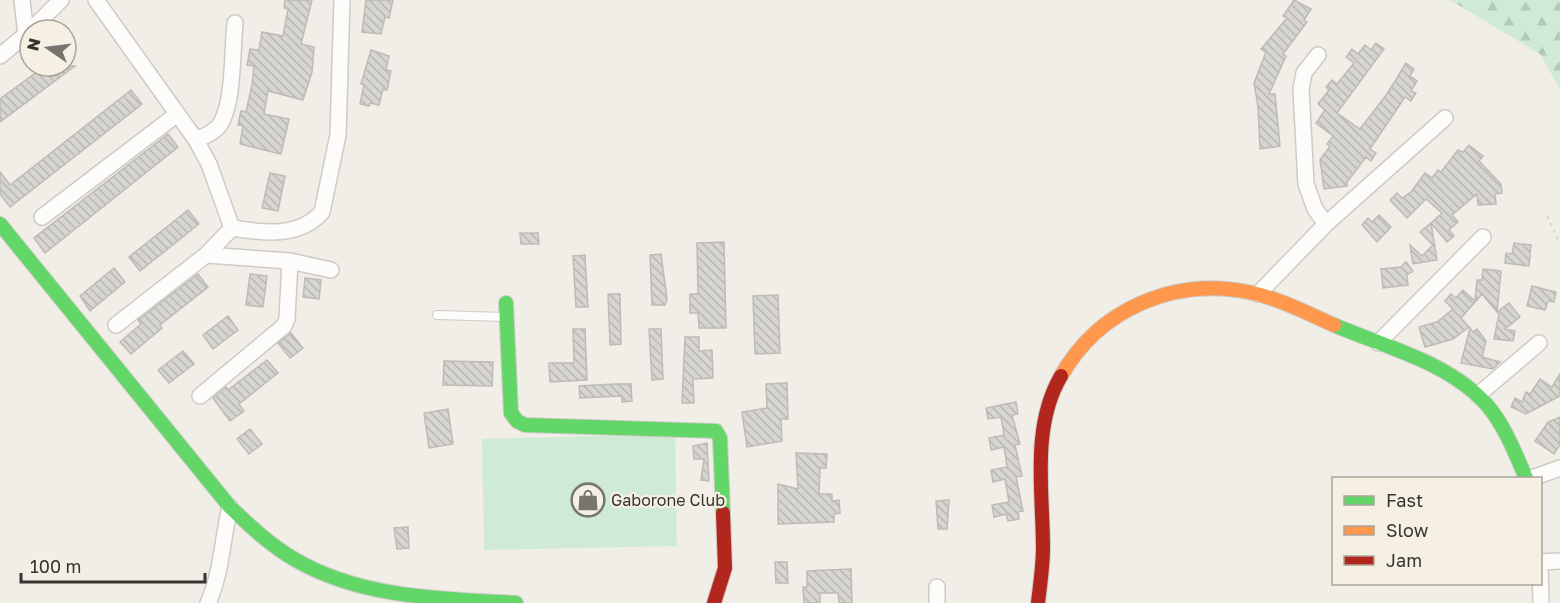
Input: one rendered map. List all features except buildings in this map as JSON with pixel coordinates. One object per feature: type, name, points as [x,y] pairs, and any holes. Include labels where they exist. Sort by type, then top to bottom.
[{"type":"street","points":[[22,0],[26,18]]},
{"type":"street","points":[[43,18],[62,0]]},
{"type":"street","points":[[96,0],[196,140],[209,164],[232,228]]},
{"type":"street","points":[[232,228],[261,232],[296,230],[314,221],[322,212],[338,135],[342,0]]},
{"type":"street","points":[[196,140],[209,134],[222,123],[228,104],[235,23]]},
{"type":"street","points":[[0,56],[18,41]]},
{"type":"street","points":[[1318,55],[1304,73],[1300,89],[1306,184],[1315,209],[1326,224]]},
{"type":"street","points":[[42,217],[176,115]]},
{"type":"street","points":[[1258,294],[1326,224],[1445,118]]},
{"type":"street","points":[[0,224],[230,507],[255,534],[291,558],[368,590],[411,597],[516,603]]},
{"type":"street","points":[[116,326],[206,255],[232,228]]},
{"type":"street","points":[[1378,343],[1484,237]]},
{"type":"street","points":[[206,255],[290,261],[331,270]]},
{"type":"street","points":[[200,396],[284,326],[287,319],[290,261]]},
{"type":"street","points":[[1038,603],[1043,553],[1045,413],[1054,387],[1073,357],[1113,316],[1136,303],[1164,293],[1193,286],[1258,294],[1450,375],[1478,395],[1490,408],[1509,439],[1526,477]]},
{"type":"street","points":[[506,310],[512,413],[517,421],[525,425],[716,431],[720,438],[725,568],[714,603]]},
{"type":"street","points":[[1478,395],[1539,343]]},
{"type":"street","points":[[1535,477],[1560,468]]},
{"type":"street","points":[[208,603],[218,580],[222,537],[230,507]]},
{"type":"street","points":[[1542,565],[1560,561]]},
{"type":"street","points":[[1541,585],[1541,603]]},
{"type":"street","points":[[937,587],[937,603]]},
{"type":"lane","points":[[437,315],[506,310]]},
{"type":"path","points":[[1547,216],[1560,244]]},
{"type":"green space","points":[[1450,0],[1560,0],[1560,89],[1540,54]]},
{"type":"green space","points":[[675,434],[677,546],[484,550],[482,439]]},
{"type":"traffic: fast","points":[[0,224],[230,507],[277,548],[319,572],[373,589],[430,598],[516,603]]},
{"type":"traffic: fast","points":[[506,303],[511,413],[517,421],[525,425],[716,431],[720,438],[723,513]]},
{"type":"traffic: fast","points":[[1334,325],[1415,357],[1454,377],[1472,390],[1499,422],[1526,477]]},
{"type":"traffic: slow","points":[[1061,376],[1096,332],[1117,316],[1141,303],[1166,294],[1193,289],[1248,292],[1281,302],[1334,325]]},
{"type":"traffic: jam","points":[[1038,603],[1043,555],[1042,438],[1052,396],[1061,376]]},
{"type":"traffic: jam","points":[[714,603],[725,568],[723,513]]},
{"type":"place","name":"Gaborone Club","points":[[588,500]]}]
